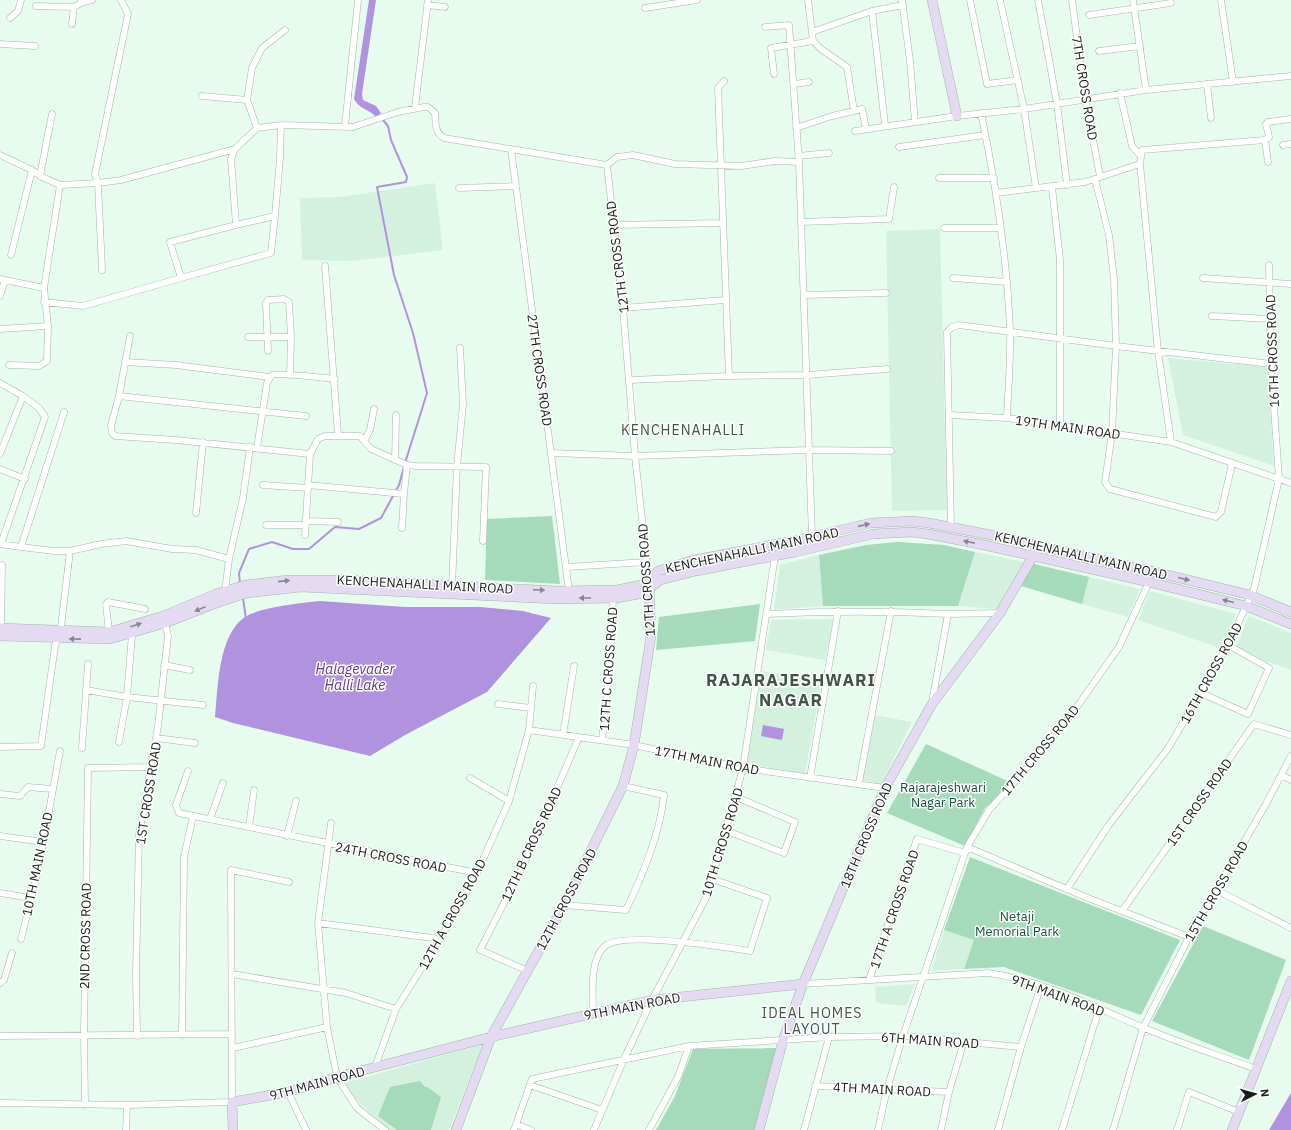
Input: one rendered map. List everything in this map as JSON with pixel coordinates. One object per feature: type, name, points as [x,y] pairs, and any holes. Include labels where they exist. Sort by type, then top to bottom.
[{"type":"main road","points":[[932,0],[957,116]]},
{"type":"main road","name":"KENCHENAHALLI MAIN ROAD","points":[[0,628],[110,640],[165,623],[235,592],[301,579],[452,589],[556,599],[613,598],[638,595],[649,585],[658,571],[694,560],[871,523],[912,521],[951,527],[1040,545],[1250,595],[1291,612]]},
{"type":"main road","name":"KENCHENAHALLI MAIN ROAD","points":[[452,589],[569,591],[617,590],[649,585],[660,580],[696,571],[775,556],[873,534],[912,532],[935,535],[1034,555],[1148,582],[1246,606],[1291,624]]},
{"type":"main road","name":"18TH CROSS ROAD","points":[[759,1130],[783,1040],[802,984],[885,788],[932,704],[1000,613],[1040,545]]},
{"type":"main road","name":"12TH CROSS ROAD","points":[[456,1130],[491,1037],[564,905],[623,786],[634,745],[651,636],[649,585]]},
{"type":"main road","name":"KENCHENAHALLI MAIN ROAD","points":[[0,636],[109,632],[163,616],[225,592],[235,592]]},
{"type":"main road","points":[[1232,1130],[1291,980]]},
{"type":"main road","name":"9TH MAIN ROAD","points":[[232,1102],[288,1092],[337,1077],[491,1037],[652,1000],[802,984]]},
{"type":"main road","points":[[232,1102],[233,1130]]},
{"type":"street","points":[[10,18],[18,11],[21,0]]},
{"type":"street","points":[[36,6],[74,7],[82,1],[92,0]]},
{"type":"street","points":[[102,270],[98,183],[94,174],[128,14],[122,0]]},
{"type":"street","points":[[345,126],[358,0]]},
{"type":"street","points":[[645,8],[697,0]]},
{"type":"street","points":[[808,0],[813,41],[821,49],[847,67],[854,111]]},
{"type":"street","points":[[970,0],[987,84],[1018,80]]},
{"type":"street","points":[[1000,0],[1024,109],[1036,188]]},
{"type":"street","points":[[1038,0],[1058,103],[1067,185]]},
{"type":"street","name":"7TH CROSS ROAD","points":[[1072,0],[1085,98],[1111,250],[1114,279],[1116,346],[1112,432],[1105,482],[1110,490],[1216,517],[1221,512],[1232,464]]},
{"type":"street","points":[[1133,0],[1146,90]]},
{"type":"street","points":[[1221,0],[1233,82]]},
{"type":"street","points":[[416,108],[427,2],[444,6]]},
{"type":"street","points":[[812,32],[872,11],[903,3],[915,122]]},
{"type":"street","points":[[1089,15],[1171,4]]},
{"type":"street","points":[[72,24],[74,7]]},
{"type":"street","points":[[872,11],[885,126]]},
{"type":"street","points":[[765,27],[789,25],[791,45],[802,222],[812,536],[816,547]]},
{"type":"street","points":[[257,128],[247,100],[252,68],[262,48],[285,30]]},
{"type":"street","points":[[774,74],[771,48],[813,41]]},
{"type":"street","points":[[0,44],[35,46]]},
{"type":"street","points":[[1099,51],[1140,46]]},
{"type":"street","points":[[855,131],[957,116],[1024,109],[1120,93],[1291,76]]},
{"type":"street","points":[[724,81],[718,88],[729,376]]},
{"type":"street","points":[[794,84],[809,82]]},
{"type":"street","points":[[1207,84],[1210,118]]},
{"type":"street","points":[[1120,93],[1132,146],[1139,154],[1142,150],[1265,140],[1269,137],[1266,124],[1268,122],[1291,119]]},
{"type":"street","points":[[202,96],[247,100]]},
{"type":"street","points":[[236,225],[231,159],[235,150],[257,128],[280,125],[353,127],[416,108],[428,107],[435,113],[438,135],[444,138],[607,164],[617,157],[633,155],[676,164],[720,164],[741,166],[799,159],[829,153]]},
{"type":"street","points":[[796,128],[854,111],[863,110],[866,129]]},
{"type":"street","points":[[40,176],[52,114]]},
{"type":"street","points":[[981,114],[994,178],[1007,282],[1010,331],[1007,418]]},
{"type":"street","points":[[44,302],[83,306],[272,253],[280,158],[280,125]]},
{"type":"street","points":[[899,147],[985,135]]},
{"type":"street","points":[[1265,140],[1268,162]]},
{"type":"street","points":[[1284,145],[1291,144]]},
{"type":"street","name":"27TH CROSS ROAD","points":[[511,149],[569,591]]},
{"type":"street","points":[[0,155],[60,185],[121,180],[235,150]]},
{"type":"street","points":[[1142,150],[1140,164],[1158,351],[1171,442]]},
{"type":"street","name":"12TH CROSS ROAD","points":[[607,164],[623,308],[635,456],[649,585]]},
{"type":"street","points":[[996,193],[1067,185],[1098,178],[1140,164]]},
{"type":"street","points":[[12,255],[32,170]]},
{"type":"street","points":[[940,178],[994,178]]},
{"type":"street","points":[[9,365],[44,364],[46,361],[48,326],[44,302],[44,288],[60,185]]},
{"type":"street","points":[[459,188],[515,186]]},
{"type":"street","points":[[802,222],[888,218],[891,214],[894,187]]},
{"type":"street","points":[[1052,187],[1060,260],[1060,425]]},
{"type":"street","points":[[181,278],[170,242],[275,216]]},
{"type":"street","points":[[613,225],[723,222]]},
{"type":"street","points":[[944,228],[1001,228]]},
{"type":"street","name":"16TH CROSS ROAD","points":[[1067,890],[1108,826],[1169,747],[1228,645],[1254,589],[1279,479],[1271,364],[1269,265]]},
{"type":"street","points":[[325,266],[335,379],[338,434]]},
{"type":"street","points":[[953,278],[1007,282]]},
{"type":"street","points":[[1202,278],[1291,284]]},
{"type":"street","points":[[0,296],[2,279],[44,288]]},
{"type":"street","points":[[804,295],[886,293]]},
{"type":"street","points":[[268,350],[269,336],[266,303],[268,300],[284,299],[289,302],[291,337],[290,375]]},
{"type":"street","points":[[623,308],[725,300]]},
{"type":"street","points":[[1212,316],[1271,319]]},
{"type":"street","points":[[951,527],[950,416],[947,332],[952,327],[959,325],[1116,346],[1271,364]]},
{"type":"street","points":[[0,329],[48,326]]},
{"type":"street","points":[[130,336],[119,396],[110,426],[112,433],[115,436],[203,442],[310,454]]},
{"type":"street","points":[[248,337],[291,337]]},
{"type":"street","points":[[452,589],[457,466],[463,404],[460,348]]},
{"type":"street","points":[[126,362],[176,365],[270,377]]},
{"type":"street","points":[[630,380],[729,376],[807,375],[887,369]]},
{"type":"street","points":[[257,448],[270,377],[275,373],[335,379]]},
{"type":"street","points":[[0,383],[23,396],[39,408],[45,417],[1,544],[54,551],[70,551],[101,544],[126,542],[172,549],[196,550],[229,560]]},
{"type":"street","points":[[0,454],[23,396]]},
{"type":"street","points":[[119,396],[306,416]]},
{"type":"street","points":[[364,441],[370,430],[374,409]]},
{"type":"street","points":[[21,547],[64,412]]},
{"type":"street","points":[[396,415],[397,460]]},
{"type":"street","name":"19TH MAIN ROAD","points":[[950,416],[1007,418],[1112,432],[1171,442],[1291,483]]},
{"type":"street","points":[[305,535],[310,454],[318,439],[325,436],[338,434],[360,436],[371,450],[407,464],[486,466],[483,541]]},
{"type":"street","points":[[196,513],[203,442]]},
{"type":"street","points":[[225,592],[229,560],[243,498],[250,447]]},
{"type":"street","points":[[552,453],[635,456],[809,450],[890,451]]},
{"type":"street","points":[[402,528],[407,464]]},
{"type":"street","points":[[0,469],[25,478]]},
{"type":"street","points":[[263,485],[308,486],[404,494]]},
{"type":"street","points":[[266,525],[338,522]]},
{"type":"street","points":[[0,747],[41,746],[70,551]]},
{"type":"street","name":"10TH CROSS ROAD","points":[[594,1130],[624,1059],[652,1000],[707,896],[727,831],[743,768],[775,556]]},
{"type":"street","points":[[567,567],[646,562]]},
{"type":"street","points":[[0,628],[2,565]]},
{"type":"street","name":"17TH CROSS ROAD","points":[[878,1130],[887,1088],[903,1036],[966,850],[989,810],[1033,761],[1074,711],[1119,647],[1148,582]]},
{"type":"street","name":"12TH C CROSS ROAD","points":[[602,740],[610,662],[613,598]]},
{"type":"street","points":[[109,632],[106,604],[108,602],[145,609]]},
{"type":"street","points":[[767,614],[838,611],[891,611],[948,614],[1000,613]]},
{"type":"street","points":[[810,778],[838,611]]},
{"type":"street","points":[[859,783],[891,611]]},
{"type":"street","points":[[932,704],[948,614]]},
{"type":"street","name":"1ST CROSS ROAD","points":[[138,1036],[136,974],[139,835],[161,700],[168,636],[165,623]]},
{"type":"street","points":[[119,742],[127,697],[132,634]]},
{"type":"street","points":[[1201,692],[1248,714],[1269,668],[1228,645]]},
{"type":"street","points":[[82,748],[88,664]]},
{"type":"street","points":[[164,665],[190,670]]},
{"type":"street","points":[[563,735],[574,666]]},
{"type":"street","name":"12TH A CROSS ROAD","points":[[375,1068],[396,1009],[440,939],[477,873],[509,801],[530,730],[533,686]]},
{"type":"street","points":[[86,690],[127,697],[203,705]]},
{"type":"street","points":[[498,704],[531,708]]},
{"type":"street","name":"1ST CROSS ROAD","points":[[1122,911],[1254,724],[1291,735]]},
{"type":"street","name":"17TH MAIN ROAD","points":[[530,730],[634,745],[743,768],[810,778],[859,783],[885,788]]},
{"type":"street","name":"12TH B CROSS ROAD","points":[[528,971],[480,950],[526,860],[579,737]]},
{"type":"street","points":[[156,738],[195,743]]},
{"type":"street","name":"10TH MAIN ROAD","points":[[21,939],[43,842],[60,751]]},
{"type":"street","name":"15TH CROSS ROAD","points":[[1143,1028],[1189,937],[1291,756]]},
{"type":"street","name":"2ND CROSS ROAD","points":[[85,1105],[84,1036],[88,768],[150,767]]},
{"type":"street","name":"24TH CROSS ROAD","points":[[188,771],[176,809],[179,813],[287,836],[477,873]]},
{"type":"street","points":[[1281,775],[1291,780]]},
{"type":"street","points":[[470,778],[509,801]]},
{"type":"street","points":[[210,819],[223,783]]},
{"type":"street","points":[[564,905],[626,910],[652,847],[662,811],[664,794],[623,786]]},
{"type":"street","points":[[0,794],[20,796],[28,787],[52,789]]},
{"type":"street","points":[[249,827],[254,790]]},
{"type":"street","points":[[727,831],[784,853],[795,822],[736,797]]},
{"type":"street","points":[[287,836],[296,801]]},
{"type":"street","points":[[182,1035],[184,857],[193,816]]},
{"type":"street","points":[[331,823],[318,923],[327,1027],[337,1077],[357,1108],[385,1130]]},
{"type":"street","points":[[0,836],[43,842]]},
{"type":"street","name":"17TH A CROSS ROAD","points":[[869,980],[918,839],[966,850]]},
{"type":"street","points":[[966,850],[1189,937]]},
{"type":"street","points":[[232,1102],[233,1048],[231,870],[289,882]]},
{"type":"street","points":[[593,1014],[593,972],[599,954],[605,946],[616,941],[684,941],[750,951],[767,898],[712,879]]},
{"type":"street","points":[[1216,890],[1291,928]]},
{"type":"street","points":[[0,893],[31,898]]},
{"type":"street","points":[[318,923],[440,939]]},
{"type":"street","points":[[0,983],[4,980],[12,953]]},
{"type":"street","name":"9TH MAIN ROAD","points":[[802,984],[988,973],[1008,976],[1041,985],[1143,1028],[1256,1069]]},
{"type":"street","points":[[232,974],[324,989],[396,1009]]},
{"type":"street","points":[[998,1130],[1021,1047],[1041,985]]},
{"type":"street","points":[[1062,1130],[1099,1009]]},
{"type":"street","points":[[233,1048],[327,1027]]},
{"type":"street","points":[[1113,1130],[1143,1028]]},
{"type":"street","points":[[0,1036],[232,1034]]},
{"type":"street","name":"6TH MAIN ROAD","points":[[530,1085],[532,1079],[689,1046],[829,1037],[903,1036],[1021,1047]]},
{"type":"street","points":[[804,1130],[829,1037]]},
{"type":"street","points":[[942,1130],[949,1092],[964,1041]]},
{"type":"street","points":[[649,1130],[678,1077],[689,1046]]},
{"type":"street","points":[[531,1130],[515,1127],[530,1085],[602,1110]]},
{"type":"street","name":"4TH MAIN ROAD","points":[[815,1086],[887,1088],[949,1092]]},
{"type":"street","points":[[288,1092],[306,1130]]},
{"type":"street","points":[[1177,1130],[1189,1092],[1239,1112]]},
{"type":"street","name":"9TH MAIN ROAD","points":[[0,1103],[85,1105],[232,1102]]},
{"type":"street","points":[[126,1130],[127,1104]]},
{"type":"shaded area","points":[[435,183],[443,250],[352,261],[302,260],[300,198],[340,197]]},
{"type":"shaded area","points":[[940,229],[947,510],[892,511],[886,231]]},
{"type":"shaded area","points":[[1168,358],[1267,367],[1274,466],[1183,435]]},
{"type":"shaded area","points":[[975,552],[1024,562],[997,609],[958,606]]},
{"type":"shaded area","points":[[819,555],[823,606],[774,610],[780,565]]},
{"type":"shaded area","points":[[1089,577],[1140,589],[1128,617],[1082,604]]},
{"type":"shaded area","points":[[1150,591],[1236,614],[1223,649],[1138,620]]},
{"type":"shaded area","points":[[1249,616],[1291,633],[1291,670],[1268,662],[1236,647]]},
{"type":"shaded area","points":[[833,619],[825,660],[766,650],[771,620]]},
{"type":"shaded area","points":[[762,671],[822,681],[805,774],[746,764]]},
{"type":"shaded area","points":[[875,715],[912,722],[881,784],[863,780]]},
{"type":"shaded area","points":[[944,930],[974,940],[964,969],[931,971]]},
{"type":"shaded area","points":[[915,984],[906,1006],[876,1003],[875,987]]},
{"type":"shaded area","points":[[483,1044],[449,1130],[389,1130],[351,1095],[345,1083]]},
{"type":"green space","points":[[552,516],[560,584],[485,580],[487,519]]},
{"type":"green space","points":[[897,542],[944,545],[975,552],[958,606],[823,606],[819,555],[866,545]]},
{"type":"green space","points":[[1034,564],[1089,577],[1082,604],[1021,586]]},
{"type":"green space","points":[[760,604],[755,641],[656,650],[659,617]]},
{"type":"green space","name":"Rajarajeshwari Nagar Park","points":[[926,744],[1012,783],[985,808],[965,846],[887,813]]},
{"type":"green space","name":"Netaji Memorial Park","points":[[970,857],[1180,940],[1141,1015],[1004,967],[964,969],[974,940],[944,930]]},
{"type":"green space","points":[[1203,926],[1286,960],[1249,1060],[1152,1021]]},
{"type":"green space","points":[[776,1048],[756,1130],[656,1130],[675,1096],[693,1049]]},
{"type":"green space","points":[[420,1081],[425,1087],[441,1097],[431,1130],[397,1130],[378,1116],[390,1087]]},
{"type":"water","points":[[369,0],[376,0],[362,94],[363,100],[376,106],[381,113],[376,117],[361,107],[354,99]]},
{"type":"water","name":"Halagevader Halli Lake","points":[[320,601],[405,607],[480,607],[523,611],[551,618],[487,692],[405,735],[370,756],[233,723],[215,717],[219,677],[224,649],[229,636],[236,625],[245,617],[261,611],[281,606]]},
{"type":"water","points":[[763,725],[784,729],[782,740],[761,736]]},
{"type":"water","points":[[1291,1093],[1291,1130],[1269,1130]]},
{"type":"waterway","points":[[377,113],[388,126],[391,140],[407,177],[406,182],[377,187],[394,275],[413,333],[427,393],[405,463]]},
{"type":"waterway","points":[[240,584],[239,573],[249,549],[272,542],[293,549],[309,549],[335,527],[359,529],[381,518],[399,485],[404,467]]},
{"type":"waterway","points":[[243,598],[246,619]]},
{"type":"district","name":"KENCHENAHALLI","points":[[683,430]]},
{"type":"district","name":"RAJARAJESHWARI NAGAR","points":[[791,690]]},
{"type":"district","name":"IDEAL HOMES LAYOUT","points":[[812,1022]]}]
